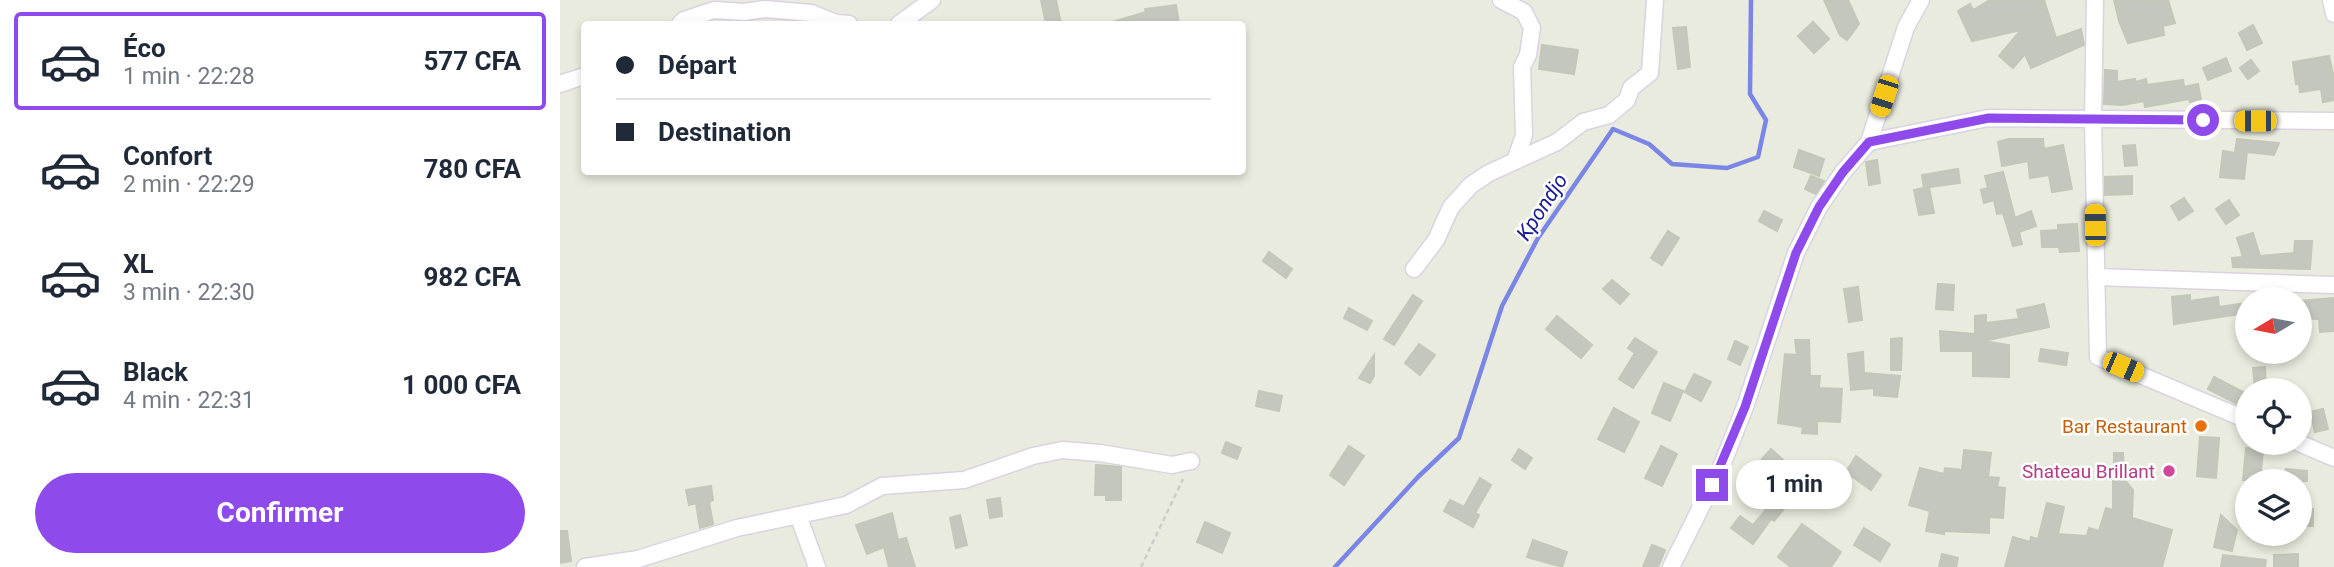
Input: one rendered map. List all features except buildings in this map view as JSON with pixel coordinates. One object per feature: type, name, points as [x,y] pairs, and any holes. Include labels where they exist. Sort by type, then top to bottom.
[{"type":"street","points":[[903,21],[932,0]]},
{"type":"street","points":[[1501,0],[1524,12],[1532,28],[1528,54],[1522,67],[1524,135],[1515,161]]},
{"type":"street","points":[[1414,269],[1436,240],[1451,207],[1471,185],[1557,142],[1583,122],[1609,115],[1627,100],[1631,88],[1650,73],[1655,0]]},
{"type":"street","points":[[1671,567],[1721,465],[1740,418],[1796,253],[1819,207],[1843,172],[1869,142],[1906,27],[1921,0]]},
{"type":"street","points":[[2095,0],[2093,120],[2098,357],[2235,415]]},
{"type":"street","points":[[2331,0],[2334,14]]},
{"type":"street","points":[[683,21],[715,10],[744,12],[816,6],[834,21]]},
{"type":"street","points":[[560,84],[581,77]]},
{"type":"street","points":[[1869,142],[1989,118],[2334,121]]},
{"type":"street","points":[[2096,277],[2334,285]]},
{"type":"street","points":[[2312,449],[2334,458]]},
{"type":"street","points":[[585,567],[638,559],[737,528],[845,505],[882,486],[964,480],[1033,456],[1062,450],[1100,453],[1172,465],[1191,461]]},
{"type":"street","points":[[799,515],[817,567]]},
{"type":"path","points":[[1140,567],[1191,461]]},
{"type":"waterway","name":"Kpondjo","points":[[1335,567],[1418,477],[1459,438],[1502,306],[1538,238],[1613,129],[1649,144],[1672,164],[1727,168],[1758,157],[1766,120],[1750,94],[1751,0]]},
{"type":"place","name":"Bar Restaurant","points":[[2201,426]]},
{"type":"place","name":"Shateau Brillant","points":[[2169,471]]},
{"type":"route","points":[[1712,485],[1745,407],[1796,253],[1819,207],[1843,172],[1869,142],[1989,118],[2203,120]]}]
